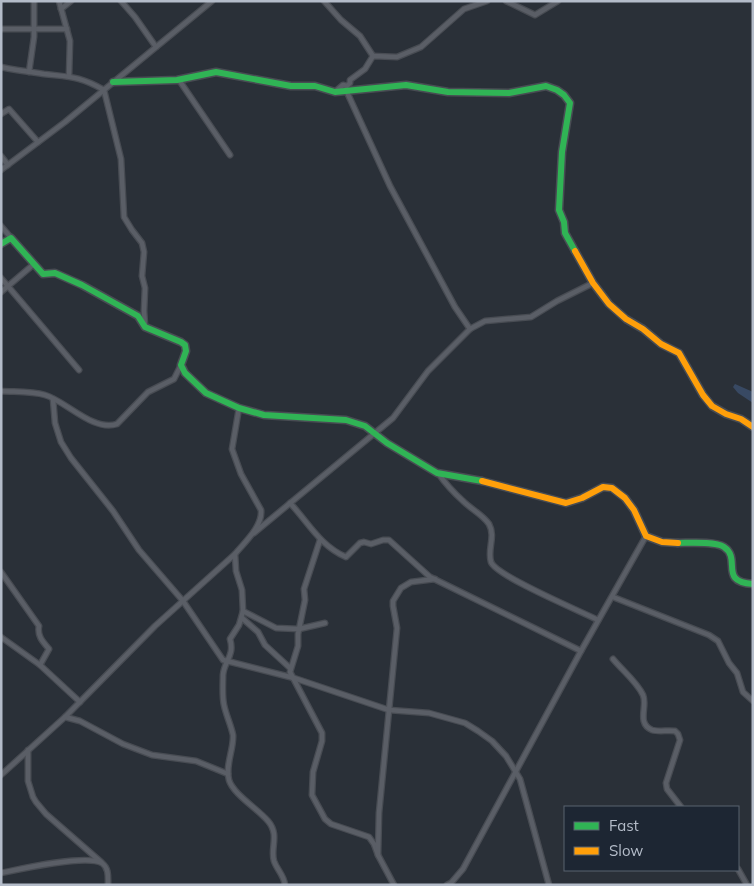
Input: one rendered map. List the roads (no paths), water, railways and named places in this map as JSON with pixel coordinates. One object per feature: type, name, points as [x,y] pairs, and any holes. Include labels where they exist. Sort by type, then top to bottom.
[{"type":"street","points":[[29,72],[34,29],[34,1]]},
{"type":"street","points":[[59,1],[70,42],[69,76]]},
{"type":"street","points":[[61,9],[71,1]]},
{"type":"street","points":[[121,1],[156,47]]},
{"type":"street","points":[[324,1],[344,23],[360,36],[372,56]]},
{"type":"street","points":[[372,56],[397,57],[422,47],[464,9],[486,1]]},
{"type":"street","points":[[506,1],[534,15],[558,1]]},
{"type":"street","points":[[1,170],[104,90],[211,2]]},
{"type":"street","points":[[1,29],[67,29]]},
{"type":"street","points":[[335,92],[343,86],[347,86],[350,80],[365,69],[372,56]]},
{"type":"street","points":[[1,67],[69,76],[88,81],[104,90],[121,158],[124,217],[142,243],[144,252],[142,276],[145,288],[144,311],[146,327]]},
{"type":"street","points":[[113,82],[179,80],[204,72],[216,72],[291,86],[315,86],[335,92],[406,84],[448,92],[509,93],[546,86],[557,90],[564,95],[570,104],[562,152],[559,210],[564,222],[565,233],[593,283],[609,304],[626,319],[643,328],[661,344],[678,354],[689,368],[703,396],[712,406],[726,414],[741,419],[753,427]]},
{"type":"street","points":[[179,80],[230,155]]},
{"type":"street","points":[[346,90],[390,186],[455,307],[470,328]]},
{"type":"street","points":[[1,114],[10,109],[38,142]]},
{"type":"street","points":[[1,156],[8,165]]},
{"type":"street","points":[[1,226],[44,274],[59,274],[128,310],[138,316],[146,327],[154,332],[181,342],[185,345],[186,351],[174,378],[148,392],[117,424],[110,426],[94,422],[44,394],[1,391]]},
{"type":"street","points":[[1,244],[8,238],[13,240]]},
{"type":"street","points":[[1,292],[34,264]]},
{"type":"street","points":[[1,278],[79,370]]},
{"type":"street","points":[[249,537],[393,418],[428,371],[470,328],[485,321],[531,317],[593,283]]},
{"type":"street","points":[[181,365],[184,373],[206,393],[239,408],[264,415],[346,420],[365,426],[387,443],[437,473],[462,501],[489,525],[492,535],[491,563],[496,569],[518,582],[598,620]]},
{"type":"street","points":[[53,399],[55,423],[61,442],[71,458],[113,510],[139,550],[183,601],[223,660],[294,678],[389,710],[429,713],[465,723],[492,741],[506,756],[524,790],[550,885]]},
{"type":"street","points":[[1,775],[65,717],[183,601],[235,554],[260,521],[261,510],[241,474],[232,448],[239,408]]},
{"type":"street","points":[[437,473],[493,483],[566,503],[582,498],[603,486],[612,488],[625,498],[634,510],[646,536],[662,542],[717,544],[724,547],[731,555],[731,572],[734,576],[742,583],[753,584]]},
{"type":"street","points":[[290,503],[305,518],[312,532],[320,540],[346,557],[360,543],[371,544],[389,540],[423,572],[435,579],[580,651]]},
{"type":"street","points":[[447,885],[463,869],[580,651],[646,536]]},
{"type":"street","points":[[320,540],[304,589],[304,607],[299,629],[298,646],[290,668],[291,675],[322,733],[322,741],[313,772],[312,795],[319,811],[331,824],[368,836],[374,844],[394,885]]},
{"type":"street","points":[[235,554],[236,571],[242,590],[243,611],[242,618],[230,639],[232,645],[230,660],[223,672],[224,703],[233,735],[228,774],[232,788],[265,817],[273,829],[275,844],[273,858],[284,877],[285,885]]},
{"type":"street","points":[[1,572],[39,626],[38,630],[41,639],[50,649],[40,665]]},
{"type":"street","points":[[378,855],[379,813],[397,628],[394,601],[401,588],[408,583],[435,579]]},
{"type":"street","points":[[612,597],[709,635],[718,641],[729,663],[737,672],[743,692],[753,701]]},
{"type":"street","points":[[243,611],[276,628],[299,629],[325,623]]},
{"type":"street","points":[[242,618],[258,632],[265,645],[290,668]]},
{"type":"street","points":[[1,637],[40,665],[80,702]]},
{"type":"street","points":[[613,659],[643,695],[645,702],[643,717],[649,729],[675,731],[678,734],[680,740],[666,783],[667,789],[680,806]]},
{"type":"street","points":[[65,717],[80,721],[115,740],[152,755],[196,761],[228,774]]},
{"type":"street","points":[[28,750],[28,781],[36,802],[46,814],[106,866],[108,885]]},
{"type":"street","points":[[1,766],[7,770]]},
{"type":"street","points":[[1,873],[77,860],[101,862]]},
{"type":"street","points":[[739,871],[747,885]]},
{"type":"water","points":[[735,384],[753,392],[753,403],[738,393],[733,387]]}]
